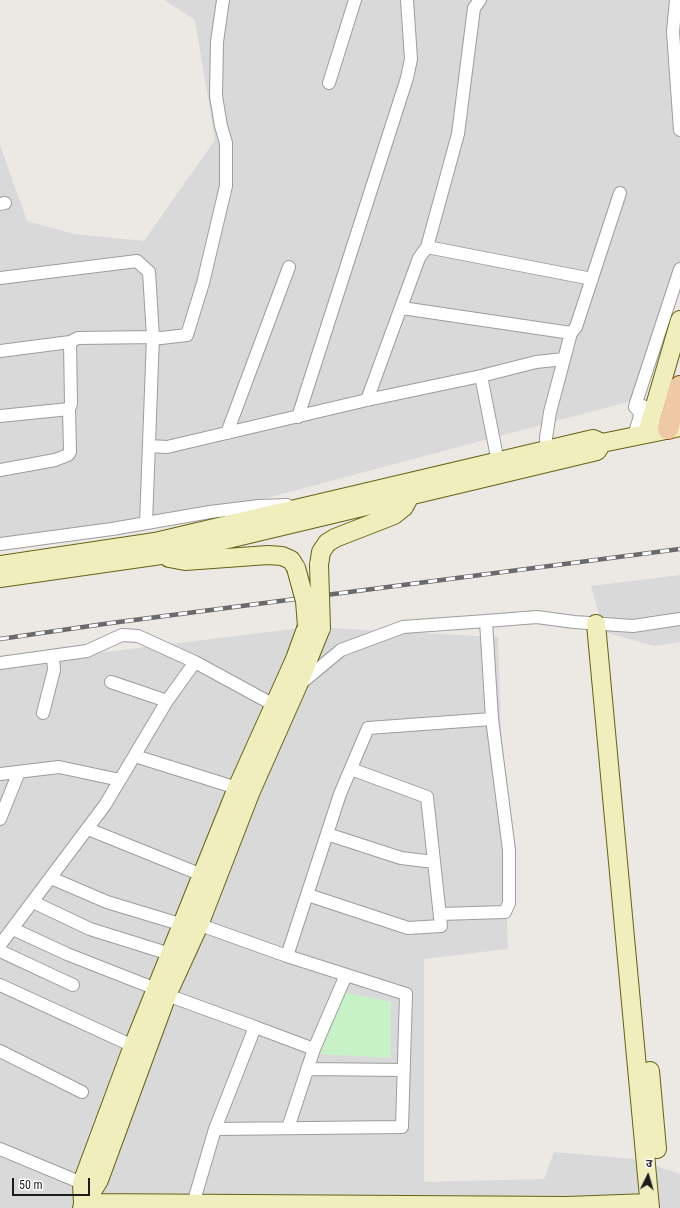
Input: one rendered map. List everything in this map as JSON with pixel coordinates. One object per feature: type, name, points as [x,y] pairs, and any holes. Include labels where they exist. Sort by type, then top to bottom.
[{"type":"main road","points":[[674,428],[680,386]]},
{"type":"street","points":[[0,351],[70,342],[78,338],[161,338],[187,335],[203,283],[226,186],[226,143],[221,126],[216,96],[217,42],[223,0]]},
{"type":"street","points":[[329,83],[355,0]]},
{"type":"street","points":[[298,417],[407,78],[411,59],[407,0]]},
{"type":"street","points":[[367,400],[402,308],[419,258],[427,246],[458,134],[474,8],[480,0]]},
{"type":"street","points":[[676,0],[673,32],[680,130]]},
{"type":"street","points":[[547,450],[546,438],[550,412],[571,334],[576,327],[620,193]]},
{"type":"street","points":[[427,246],[592,279]]},
{"type":"street","points":[[0,278],[137,261],[149,272],[153,337],[146,523]]},
{"type":"street","points":[[227,433],[289,268]]},
{"type":"street","points":[[641,414],[635,407],[636,403],[680,269]]},
{"type":"street","points":[[640,434],[641,414],[680,290]]},
{"type":"street","points":[[402,308],[571,334]]},
{"type":"street","points":[[640,434],[680,320]]},
{"type":"street","points":[[0,470],[55,460],[68,455],[71,443],[69,410],[71,404],[70,342]]},
{"type":"street","points":[[149,446],[167,447],[367,400],[481,376],[536,362],[564,359]]},
{"type":"street","points":[[481,376],[498,462]]},
{"type":"street","points":[[0,416],[69,410]]},
{"type":"street","points":[[0,565],[155,542],[297,510],[593,439],[602,443],[674,428]]},
{"type":"street","points":[[0,578],[161,555],[597,451],[602,443]]},
{"type":"street","points":[[83,1206],[99,1180],[162,992],[189,923],[251,791],[298,685],[314,627],[321,552],[327,543],[335,538],[394,515],[404,507],[410,496]]},
{"type":"street","points":[[0,544],[259,506],[286,504],[297,510]]},
{"type":"street","points":[[83,1206],[82,1183],[133,1046],[162,992],[170,954],[189,923],[202,875],[237,788],[295,659],[314,627],[296,568],[291,560],[282,556],[268,555],[185,561],[173,560],[161,555]]},
{"type":"street","points":[[298,685],[341,650],[403,627],[537,616],[574,622],[632,626],[680,619]]},
{"type":"street","points":[[440,914],[505,912],[509,903],[509,850],[492,719],[486,621]]},
{"type":"street","points":[[83,1206],[193,1204],[238,1206],[367,1207],[654,1206],[655,1121],[602,624]]},
{"type":"street","points":[[0,663],[87,651],[122,635],[138,636],[195,662],[274,705]]},
{"type":"street","points":[[44,714],[54,670],[53,656]]},
{"type":"street","points":[[0,945],[105,805],[167,701],[195,662]]},
{"type":"street","points":[[111,682],[167,701]]},
{"type":"street","points":[[287,956],[340,794],[368,728],[492,719]]},
{"type":"street","points":[[134,756],[237,788]]},
{"type":"street","points":[[0,774],[59,767],[120,780]]},
{"type":"street","points":[[308,895],[408,928],[441,926],[428,797],[351,769]]},
{"type":"street","points":[[0,819],[19,772]]},
{"type":"street","points":[[88,829],[202,875]]},
{"type":"street","points":[[327,834],[401,858],[434,862]]},
{"type":"street","points":[[51,878],[108,902],[189,923],[406,994],[402,1127],[215,1129]]},
{"type":"street","points":[[33,902],[90,929],[170,954]]},
{"type":"street","points":[[13,929],[67,954],[162,992],[314,1049]]},
{"type":"street","points":[[0,951],[73,985]]},
{"type":"street","points":[[288,1128],[314,1049],[346,975]]},
{"type":"street","points":[[0,985],[133,1046]]},
{"type":"street","points":[[193,1204],[215,1129],[254,1027]]},
{"type":"street","points":[[0,1051],[82,1092]]},
{"type":"street","points":[[307,1069],[404,1070]]},
{"type":"street","points":[[0,1149],[82,1183]]},
{"type":"shaded area","points":[[164,0],[680,0],[680,263],[635,400],[150,529],[0,550],[0,145],[27,221],[74,234],[144,241],[215,140],[195,20]]},
{"type":"shaded area","points":[[680,575],[680,642],[654,646],[604,632],[591,586]]},
{"type":"shaded area","points":[[309,627],[498,637],[508,949],[424,959],[424,1182],[544,1179],[554,1152],[634,1159],[680,1174],[680,1208],[0,1208],[0,665]]},
{"type":"green space","points":[[343,992],[391,1002],[391,1058],[320,1054]]},
{"type":"railway","points":[[0,639],[111,623],[680,549]]}]
